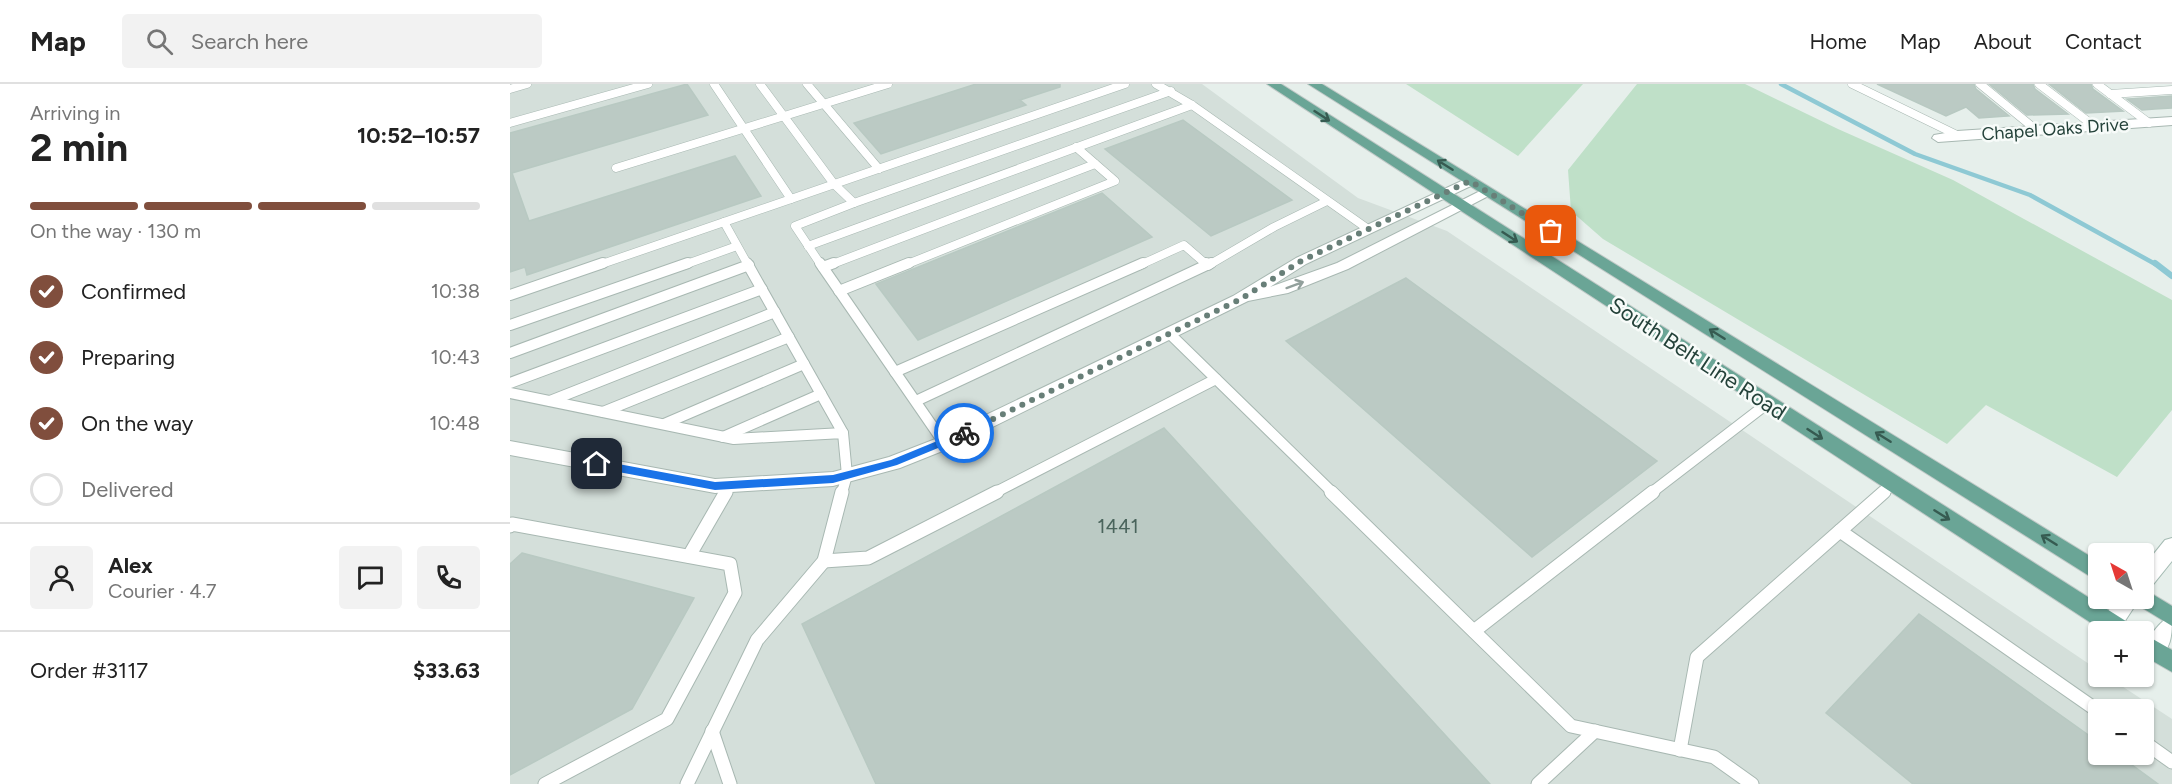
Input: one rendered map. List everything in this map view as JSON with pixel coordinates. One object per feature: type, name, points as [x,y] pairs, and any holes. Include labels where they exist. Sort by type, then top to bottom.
[{"type":"main road","name":"South Belt Line Road","points":[[1273,84],[2109,621]]},
{"type":"main road","name":"South Belt Line Road","points":[[1314,84],[2088,565]]},
{"type":"main road","points":[[2154,605],[2172,617]]},
{"type":"street","name":"Chapel Oaks Drive","points":[[1938,138],[2035,129],[2172,121]]},
{"type":"street","points":[[510,448],[715,486],[833,479],[893,463],[944,443],[1170,334],[1239,300],[1301,261],[1470,181]]},
{"type":"street","points":[[1239,300],[1274,293],[1324,274],[1489,192]]},
{"type":"street","points":[[2154,568],[2172,546]]},
{"type":"street","points":[[2157,652],[2172,626]]},
{"type":"lane","points":[[510,89],[527,84]]},
{"type":"lane","points":[[510,123],[648,84]]},
{"type":"lane","points":[[714,84],[791,199]]},
{"type":"lane","points":[[760,84],[834,184],[854,203]]},
{"type":"lane","points":[[809,86],[821,84]]},
{"type":"lane","points":[[616,168],[888,84]]},
{"type":"lane","points":[[1156,84],[1192,105],[1368,229]]},
{"type":"lane","points":[[1852,84],[1957,135]]},
{"type":"lane","points":[[1980,84],[2035,129]]},
{"type":"lane","points":[[2039,84],[2094,126]]},
{"type":"lane","points":[[2097,84],[2149,123]]},
{"type":"lane","points":[[510,296],[1119,85]]},
{"type":"lane","points":[[809,86],[879,169]]},
{"type":"lane","points":[[2110,94],[2172,90]]},
{"type":"lane","points":[[944,443],[795,226],[854,203],[1172,92]]},
{"type":"lane","points":[[808,246],[1192,105]]},
{"type":"lane","points":[[839,291],[1115,181],[1076,147]]},
{"type":"lane","points":[[823,267],[1095,164]]},
{"type":"lane","points":[[916,402],[1208,265],[1274,227],[1327,201]]},
{"type":"lane","points":[[687,784],[757,640],[824,561],[847,475],[843,433],[724,222]]},
{"type":"lane","points":[[895,372],[1184,245],[1208,265]]},
{"type":"lane","points":[[510,325],[737,246]]},
{"type":"lane","points":[[510,353],[749,265]]},
{"type":"lane","points":[[510,383],[762,289]]},
{"type":"lane","points":[[550,401],[775,312]]},
{"type":"lane","points":[[1170,334],[1571,726],[1714,757],[1745,782]]},
{"type":"lane","points":[[603,412],[789,337]]},
{"type":"lane","points":[[663,424],[804,364]]},
{"type":"lane","points":[[824,561],[868,558],[1216,379]]},
{"type":"lane","points":[[510,393],[734,439],[843,433]]},
{"type":"lane","points":[[723,437],[821,394]]},
{"type":"lane","points":[[1474,631],[1768,403]]},
{"type":"lane","points":[[1680,750],[1697,657],[1893,484]]},
{"type":"lane","points":[[689,556],[729,486]]},
{"type":"lane","points":[[510,526],[512,524],[729,564],[735,592],[667,719],[545,784]]},
{"type":"lane","points":[[1840,531],[2088,704]]},
{"type":"lane","points":[[712,731],[730,784]]},
{"type":"lane","points":[[1538,784],[1595,731]]},
{"type":"lane","points":[[2154,749],[2172,762]]},
{"type":"shaded area","points":[[510,84],[1202,84],[1358,198],[1447,231],[2088,663],[2088,687],[2123,687],[2142,699],[2088,699],[2088,765],[2154,765],[2154,707],[2172,719],[2172,784],[510,784]]},
{"type":"green space","points":[[1406,84],[1583,84],[1518,156]]},
{"type":"green space","points":[[1637,84],[1745,84],[1838,129],[1953,180],[2172,300],[2172,410],[2117,477],[1986,405],[1947,444],[1603,239],[1571,211],[1568,170]]},
{"type":"building","points":[[687,84],[708,115],[512,173],[529,221],[735,156],[761,196],[527,275],[525,267],[510,272],[510,133]]},
{"type":"building","points":[[976,84],[1060,84],[1060,87],[1020,100],[1026,105],[881,154],[854,123]]},
{"type":"building","points":[[1877,84],[1974,84],[1976,89],[2009,116],[1979,118],[1966,107],[1946,116]]},
{"type":"building","points":[[1989,84],[2033,84],[2035,89],[2068,114],[2027,115]]},
{"type":"building","points":[[2049,84],[2091,84],[2093,89],[2123,111],[2086,113]]},
{"type":"building","points":[[2172,96],[2172,108],[2142,110],[2127,99]]},
{"type":"building","points":[[1183,120],[1292,200],[1211,236],[1105,149]]},
{"type":"building","points":[[1102,193],[1152,237],[918,340],[876,284]]},
{"type":"building","points":[[1406,278],[1657,461],[1532,557],[1286,341]]},
{"type":"building","points":[[1164,428],[1490,784],[876,784],[802,624]]},
{"type":"building","points":[[522,553],[694,598],[632,709],[510,775],[510,564]]},
{"type":"building","points":[[1919,614],[2088,735],[2088,765],[2132,765],[2158,784],[1913,784],[1826,713]]},
{"type":"waterway","points":[[1781,84],[1915,154],[2030,195],[2157,265]]},
{"type":"waterway","points":[[2155,263],[2172,276]]},
{"type":"way so far","points":[[964,433],[1239,300],[1301,261],[1470,181],[1551,231]]},
{"type":"route","points":[[597,464],[715,486],[833,479],[893,463],[964,433]]}]
